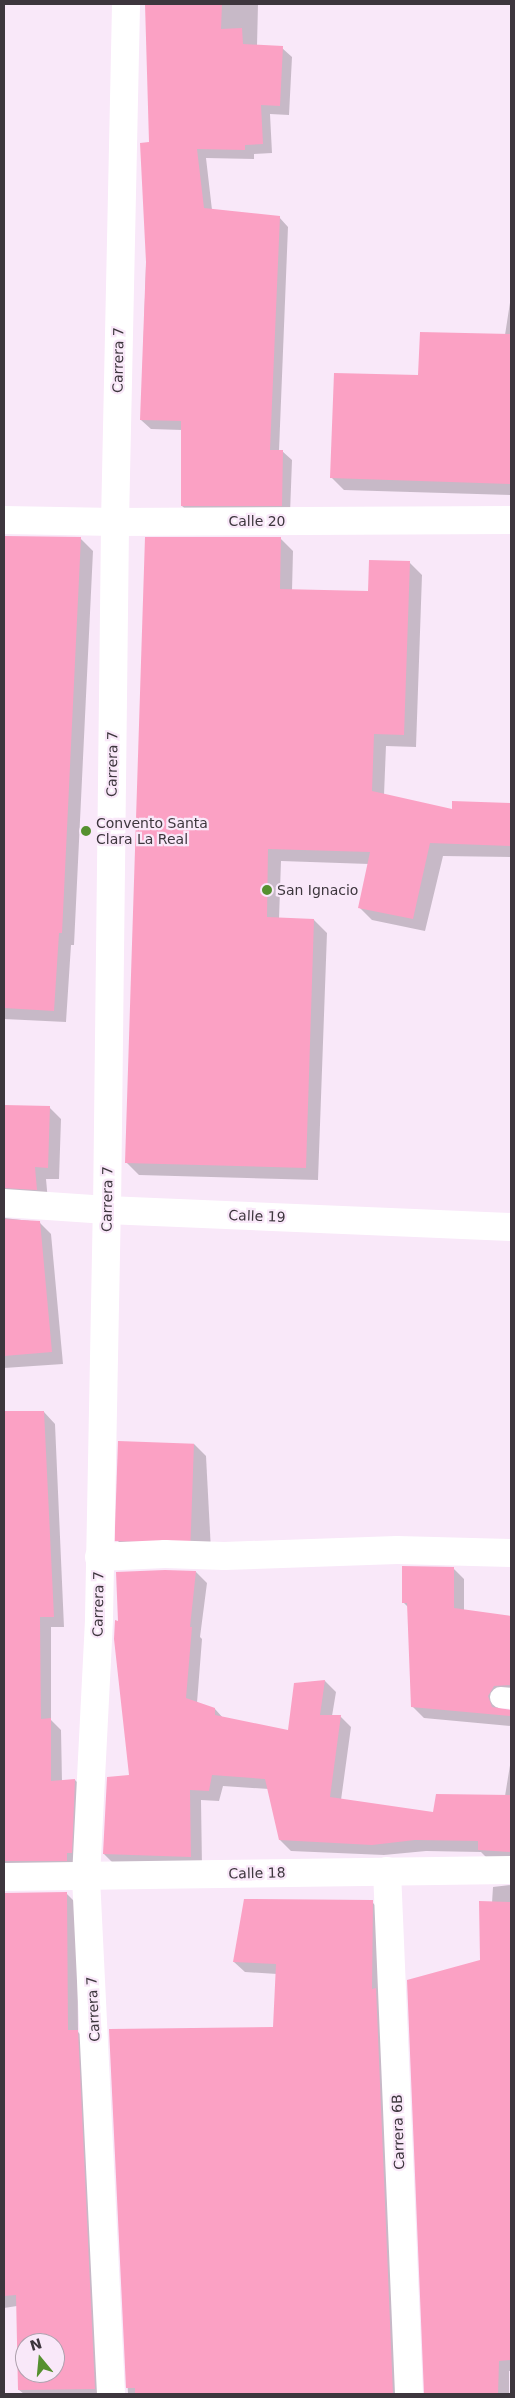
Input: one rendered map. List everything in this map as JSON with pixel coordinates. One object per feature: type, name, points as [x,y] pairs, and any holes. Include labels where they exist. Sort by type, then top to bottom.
[{"type":"street","name":"Carrera 7","points":[[111,2394],[86,1877],[99,1618],[107,1210],[114,522],[126,4]]},
{"type":"street","name":"Calle 20","points":[[4,520],[114,522],[511,520]]},
{"type":"street","name":"Calle 19","points":[[4,1202],[107,1210],[511,1227]]},
{"type":"street","points":[[99,1557],[165,1554],[224,1556],[397,1550],[511,1553]]},
{"type":"street","name":"Calle 18","points":[[4,1877],[511,1870]]},
{"type":"street","name":"Carrera 6B","points":[[387,1871],[409,2394]]},
{"type":"building","points":[[145,4],[222,4],[221,29],[242,28],[243,44],[283,46],[280,106],[261,105],[263,144],[245,145],[245,150],[197,149],[204,208],[280,216],[270,450],[283,450],[282,506],[181,506],[181,421],[140,420],[146,262],[140,143],[149,142]]},
{"type":"building","points":[[420,332],[511,334],[511,484],[330,478],[334,373],[418,375]]},
{"type":"building","points":[[4,536],[81,537],[62,933],[59,933],[54,1011],[4,1008]]},
{"type":"building","points":[[145,537],[281,537],[280,589],[368,591],[369,560],[410,561],[404,735],[374,734],[372,791],[452,809],[452,801],[511,803],[511,846],[430,843],[413,919],[358,908],[370,852],[268,849],[267,917],[314,919],[306,1168],[125,1163]]},
{"type":"building","points":[[4,1105],[50,1106],[48,1168],[35,1167],[37,1190],[4,1188]]},
{"type":"building","points":[[4,1219],[40,1221],[52,1352],[4,1356]]},
{"type":"building","points":[[4,1411],[44,1411],[54,1617],[40,1617],[41,1719],[51,1718],[51,1781],[75,1779],[72,1853],[67,1853],[67,1861],[4,1861]]},
{"type":"building","points":[[118,1441],[194,1444],[190,1544],[115,1541]]},
{"type":"building","points":[[402,1566],[454,1567],[454,1608],[511,1616],[511,1685],[494,1686],[488,1696],[492,1707],[511,1710],[511,1716],[411,1707],[407,1603],[402,1603]]},
{"type":"building","points":[[196,1571],[190,1627],[192,1627],[186,1698],[215,1708],[215,1715],[288,1730],[294,1683],[325,1680],[320,1715],[341,1715],[330,1797],[433,1812],[436,1794],[511,1795],[511,1852],[478,1850],[478,1841],[415,1840],[372,1845],[279,1840],[265,1779],[212,1775],[209,1791],[190,1790],[191,1857],[103,1854],[107,1777],[129,1775],[114,1639],[115,1620],[118,1621],[116,1572]]},
{"type":"building","points":[[67,1892],[68,2030],[78,2030],[95,2389],[18,2390],[18,2383],[65,2383],[65,2333],[17,2333],[16,2295],[4,2296],[4,1893]]},
{"type":"building","points":[[244,1899],[373,1900],[372,1989],[376,1988],[393,2394],[135,2394],[135,2388],[126,2388],[109,2029],[273,2027],[276,1964],[233,1962]]},
{"type":"building","points":[[479,1901],[511,1902],[511,2360],[499,2361],[498,2394],[424,2394],[407,1980],[480,1960]]},
{"type":"place","name":"Convento Santa Clara La Real","points":[[86,831]]},
{"type":"place","name":"San Ignacio","points":[[267,890]]}]
